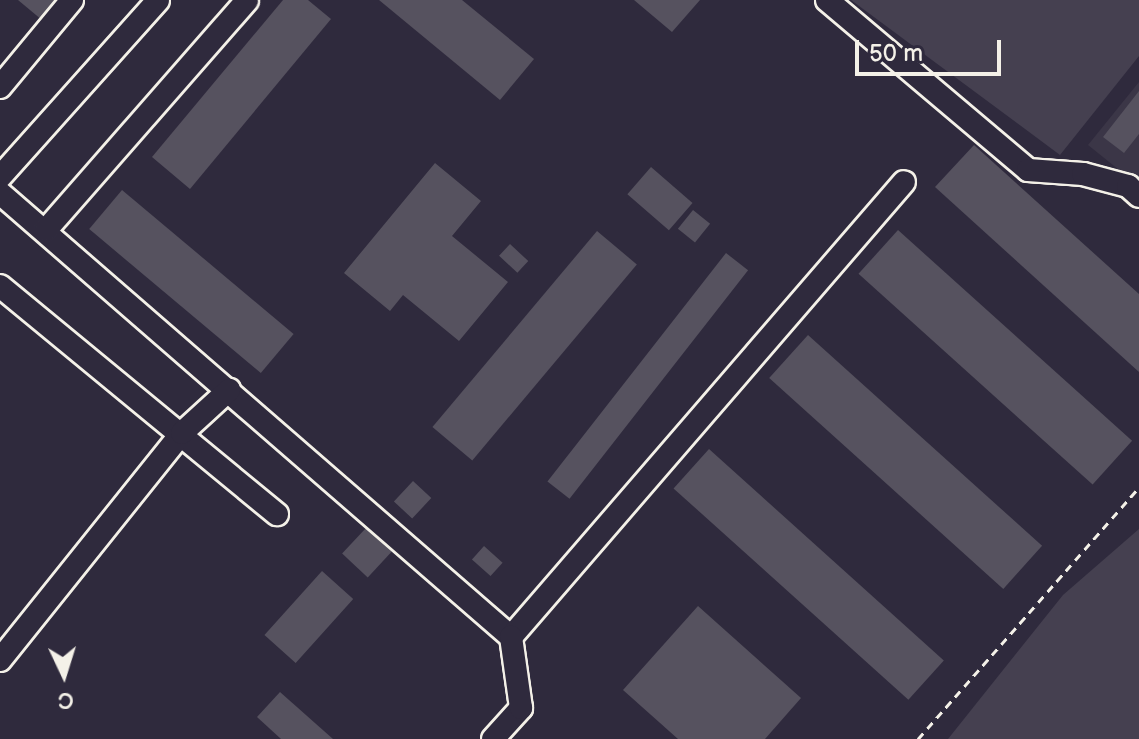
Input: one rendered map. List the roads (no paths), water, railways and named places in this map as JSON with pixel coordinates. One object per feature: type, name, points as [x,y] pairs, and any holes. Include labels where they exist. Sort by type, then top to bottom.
[{"type":"lane","points":[[0,87],[72,0]]},
{"type":"lane","points":[[0,177],[158,0]]},
{"type":"lane","points":[[46,230],[247,0]]},
{"type":"lane","points":[[827,0],[1028,170],[1083,174],[1135,184]]},
{"type":"lane","points":[[511,637],[904,182]]},
{"type":"lane","points":[[0,193],[511,637],[521,708],[503,736]]},
{"type":"lane","points":[[0,286],[277,514]]},
{"type":"lane","points":[[0,660],[182,433],[229,390]]}]
